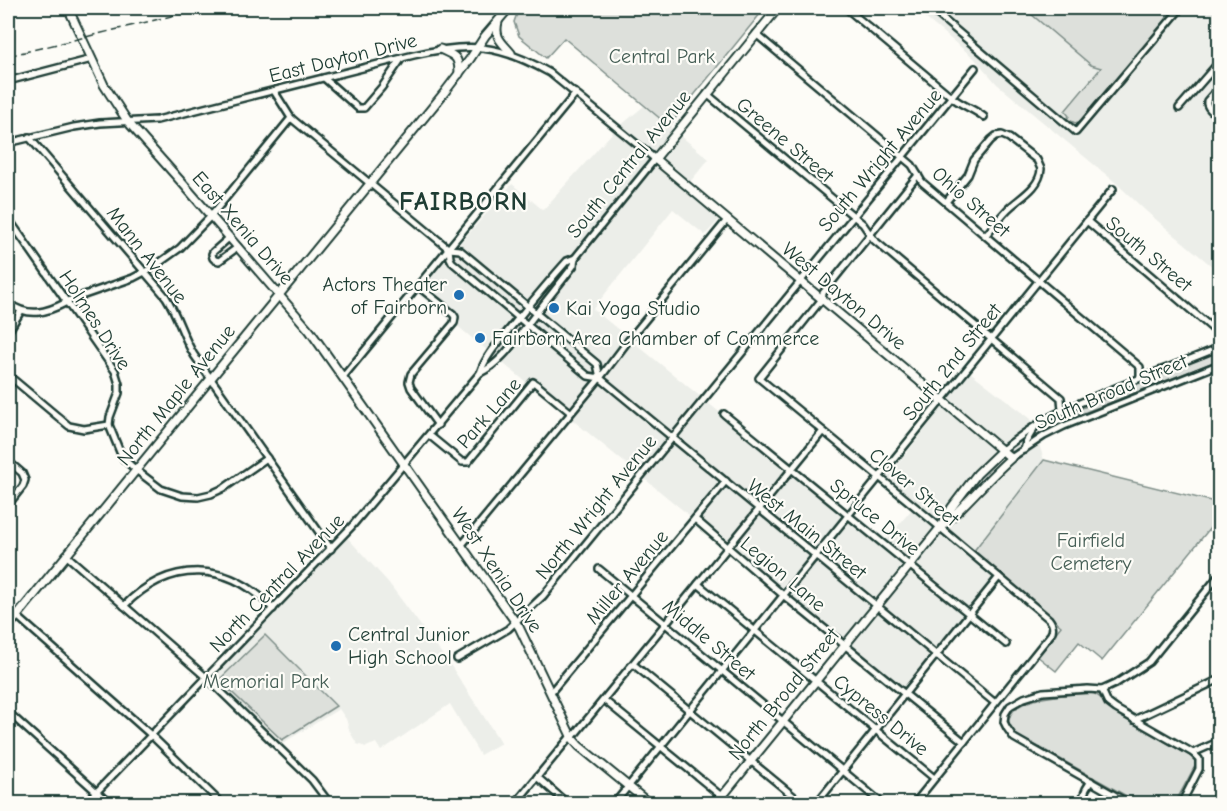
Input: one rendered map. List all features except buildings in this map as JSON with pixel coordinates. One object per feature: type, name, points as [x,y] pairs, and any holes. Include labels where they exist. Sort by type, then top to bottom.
[{"type":"main road","name":"East Xenia Drive","points":[[68,8],[104,85],[128,122],[310,331],[404,464]]},
{"type":"main road","name":"North Maple Avenue","points":[[8,627],[459,74],[485,36],[509,8]]},
{"type":"main road","name":"South Central Avenue","points":[[655,159],[778,8]]},
{"type":"main road","points":[[499,19],[498,37],[511,53]]},
{"type":"main road","points":[[440,49],[457,58],[459,74]]},
{"type":"main road","name":"West Dayton Drive","points":[[655,159],[1011,458]]},
{"type":"main road","name":"South Broad Street","points":[[940,528],[952,507],[977,474],[1002,450]]},
{"type":"main road","name":"South Broad Street","points":[[877,605],[940,528],[958,512],[980,486],[1011,458]]},
{"type":"main road","name":"West Xenia Drive","points":[[404,464],[522,631],[571,737],[650,804]]},
{"type":"main road","name":"North Broad Street","points":[[716,804],[877,605]]},
{"type":"street","points":[[846,8],[963,106],[973,109],[984,117]]},
{"type":"street","points":[[926,8],[937,14],[1076,132],[1181,8]]},
{"type":"street","name":"Ohio Street","points":[[756,34],[903,157],[914,167],[922,182],[1140,367],[1140,378]]},
{"type":"street","name":"East Dayton Drive","points":[[8,142],[74,127],[157,120],[440,49],[478,47],[511,53],[550,73],[655,159]]},
{"type":"street","points":[[324,78],[358,108],[364,108],[402,58]]},
{"type":"street","points":[[8,81],[92,59]]},
{"type":"street","points":[[1179,108],[1220,61]]},
{"type":"street","name":"South Wright Avenue","points":[[672,438],[975,68]]},
{"type":"street","points":[[1220,86],[1207,101],[1209,108],[1220,117]]},
{"type":"street","points":[[274,91],[291,118],[448,249]]},
{"type":"street","points":[[343,377],[576,93]]},
{"type":"street","name":"Greene Street","points":[[707,94],[865,226],[874,240],[1060,398],[1062,411]]},
{"type":"street","points":[[8,303],[29,312],[52,310],[67,302],[118,284],[162,262],[180,248],[212,216],[291,118]]},
{"type":"street","points":[[946,202],[968,175],[974,160],[993,138],[999,135],[1006,136],[1021,147],[1039,163],[1041,176],[1024,197],[1009,208],[986,235]]},
{"type":"street","name":"Mann Avenue","points":[[29,137],[166,297],[177,315],[189,347],[331,549]]},
{"type":"street","name":"South Central Avenue","points":[[527,307],[567,261],[574,258],[655,159]]},
{"type":"street","points":[[822,299],[823,293],[918,175]]},
{"type":"street","name":"South 2nd Street","points":[[614,804],[1113,189]]},
{"type":"street","name":"Holmes Drive","points":[[8,218],[117,375],[119,393],[109,424]]},
{"type":"street","points":[[461,546],[728,220]]},
{"type":"street","name":"South Street","points":[[1086,221],[1220,334]]},
{"type":"street","points":[[230,237],[213,252],[214,260],[219,261],[238,246]]},
{"type":"street","name":"West Main Street","points":[[600,378],[597,364],[460,250],[448,249],[452,262],[518,318],[588,376],[600,378],[995,703]]},
{"type":"street","name":"South Central Avenue","points":[[536,314],[574,265],[574,258]]},
{"type":"street","points":[[418,286],[455,317],[454,323],[411,374],[409,380],[411,388],[438,425]]},
{"type":"street","name":"Clover Street","points":[[822,299],[759,378],[1049,619],[1053,625],[1053,631],[995,703]]},
{"type":"street","name":"North Central Avenue","points":[[85,804],[372,504],[480,373],[490,352],[527,307]]},
{"type":"street","points":[[8,332],[21,310]]},
{"type":"street","name":"North Central Avenue","points":[[480,373],[498,360],[536,314]]},
{"type":"street","name":"South Broad Street","points":[[1002,450],[1037,425],[1062,411],[1219,345]]},
{"type":"street","name":"South Broad Street","points":[[1011,458],[1064,426],[1220,364]]},
{"type":"street","points":[[8,375],[69,426],[84,429],[109,424],[122,457],[135,470],[167,492],[198,497],[211,494],[224,488],[267,458]]},
{"type":"street","name":"Park Lane","points":[[429,435],[462,462],[468,462],[532,382],[570,412]]},
{"type":"street","name":"Spruce Drive","points":[[724,414],[1006,644]]},
{"type":"street","points":[[1024,450],[1026,442],[1037,425]]},
{"type":"street","points":[[515,804],[633,664],[823,431]]},
{"type":"street","name":"North Wright Avenue","points":[[457,659],[508,629],[543,596],[672,438]]},
{"type":"street","points":[[8,461],[22,473],[25,480],[8,505]]},
{"type":"street","name":"Miller Avenue","points":[[551,692],[726,481]]},
{"type":"street","name":"Legion Lane","points":[[695,519],[783,595],[964,742]]},
{"type":"street","points":[[66,555],[251,721],[312,780],[330,804]]},
{"type":"street","name":"Middle Street","points":[[599,569],[883,804]]},
{"type":"street","points":[[124,606],[141,590],[159,579],[179,573],[199,571],[219,574],[239,581],[257,593],[273,609]]},
{"type":"street","points":[[1130,804],[1014,738],[1006,728],[1005,714],[1011,705],[1037,694],[1088,689],[1102,690],[1149,662],[1220,574]]},
{"type":"street","points":[[816,804],[999,577]]},
{"type":"street","name":"Cypress Drive","points":[[698,584],[934,778]]},
{"type":"street","points":[[8,608],[151,735],[222,804]]},
{"type":"street","points":[[633,664],[803,804]]},
{"type":"street","points":[[1134,720],[1220,679]]},
{"type":"street","points":[[1102,690],[1108,703],[1193,753],[1199,759],[1199,769],[1181,804]]},
{"type":"street","points":[[604,699],[731,804]]},
{"type":"street","points":[[914,804],[995,703]]},
{"type":"street","points":[[8,712],[110,804]]},
{"type":"street","points":[[1193,753],[1220,741]]},
{"type":"street","points":[[537,777],[568,804]]},
{"type":"street","points":[[1080,804],[1091,781]]},
{"type":"shaded area","points":[[913,8],[1219,8],[1219,272],[997,84],[974,58]]},
{"type":"shaded area","points":[[644,106],[709,159],[689,183],[724,214],[705,235],[673,209],[593,309],[882,545],[917,503],[887,478],[970,372],[1031,419],[1044,460],[973,551],[999,574],[903,690],[417,293],[512,184],[543,210],[613,132]]},
{"type":"shaded area","name":"Central Junior High School","points":[[344,534],[388,582],[451,666],[501,743],[480,755],[450,704],[381,751],[376,743],[366,747],[357,744],[339,709],[278,746],[206,679]]},
{"type":"green space","name":"Central Park","points":[[519,8],[765,8],[669,126],[564,38],[546,58],[519,36],[514,22]]},
{"type":"green space","points":[[1024,8],[1178,8],[1081,121],[1075,123],[1067,119],[1069,116],[1065,111],[1101,68],[1091,65]]},
{"type":"green space","points":[[1219,351],[1219,360],[1081,414],[1072,412],[1104,399],[1116,391]]},
{"type":"green space","name":"Fairfield Cemetery","points":[[1044,460],[1219,503],[1219,517],[1102,661],[1079,642],[1056,671],[1037,656],[1061,626],[973,552]]},
{"type":"green space","name":"Memorial Park","points":[[265,635],[336,706],[282,740],[219,680]]},
{"type":"green space","points":[[1093,693],[1118,715],[1194,758],[1196,764],[1175,803],[1139,803],[1022,739],[1010,728],[1009,720],[1012,712],[1020,705],[1059,695]]},
{"type":"railway","points":[[8,56],[204,8]]},
{"type":"place","name":"Actors Theater of Fairborn","points":[[459,295]]},
{"type":"place","name":"Kai Yoga Studio","points":[[554,308]]},
{"type":"place","name":"Fairborn Area Chamber of Commerce","points":[[480,338]]},
{"type":"place","name":"Central Junior High School","points":[[336,646]]},
{"type":"district","name":"FAIRBORN","points":[[464,202]]}]
